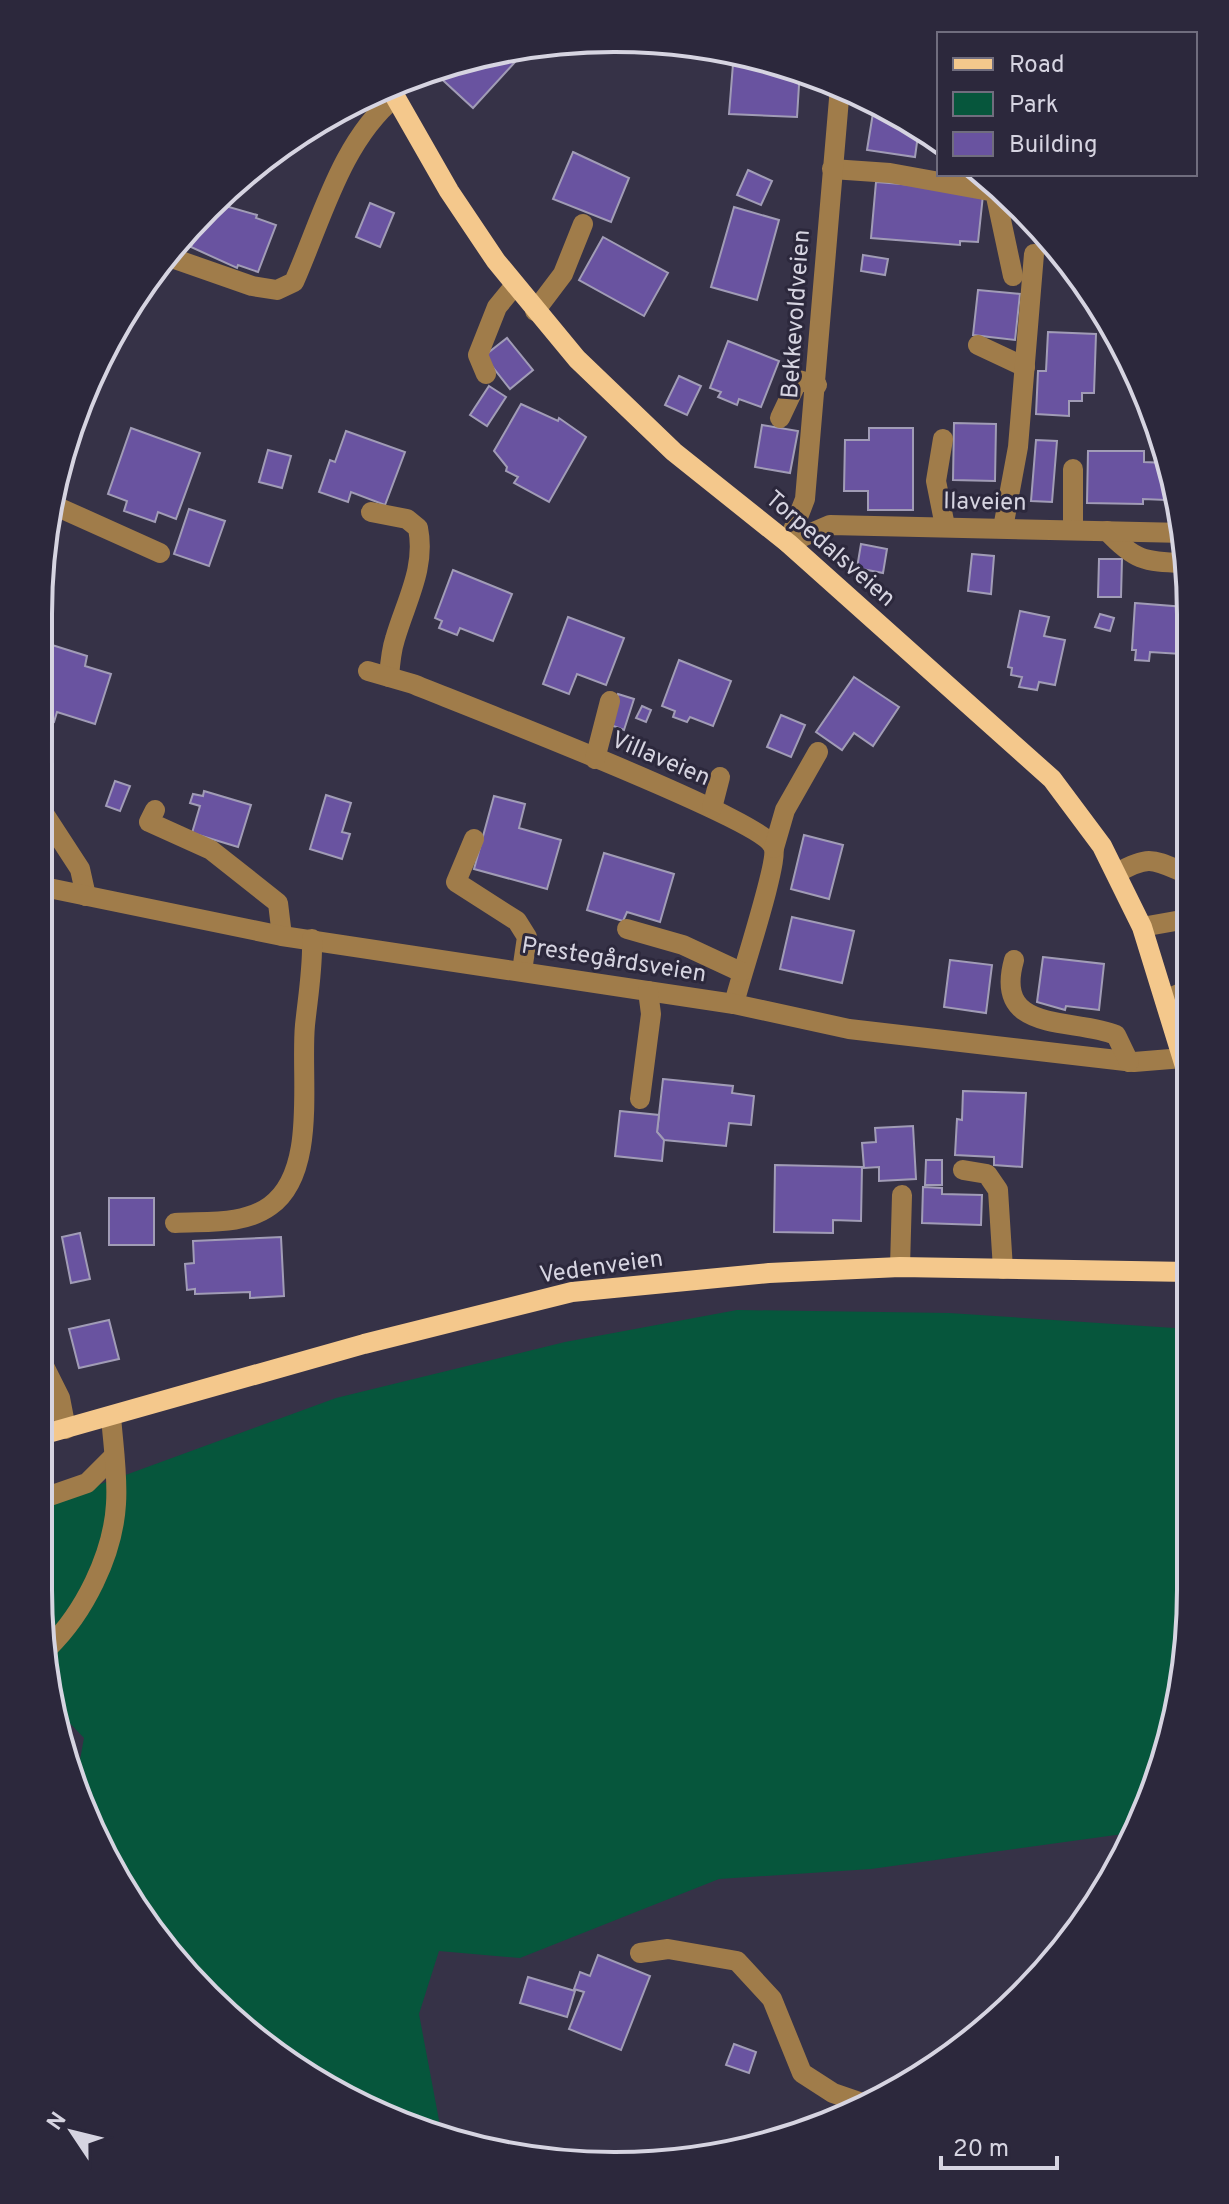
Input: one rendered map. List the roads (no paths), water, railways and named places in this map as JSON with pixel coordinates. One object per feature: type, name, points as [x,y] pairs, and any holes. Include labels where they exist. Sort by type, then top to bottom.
[{"type":"main road","name":"Torpedalsveien","points":[[398,95],[449,191],[515,285],[577,359],[641,423],[788,543],[1022,749],[1086,821],[1117,873],[1142,927],[1177,1040]]},
{"type":"main road","name":"Vedenveien","points":[[52,1432],[364,1344],[572,1292],[769,1273],[900,1267],[1177,1272]]},
{"type":"street","name":"Bekkevoldveien","points":[[788,543],[805,499],[839,99]]},
{"type":"street","points":[[178,260],[252,286],[277,290],[294,282],[351,149],[384,102]]},
{"type":"street","points":[[832,169],[890,173],[982,190]]},
{"type":"street","points":[[998,204],[1014,276],[1025,367],[1018,447],[1003,528]]},
{"type":"street","points":[[535,311],[563,274],[583,224]]},
{"type":"street","points":[[1014,276],[1034,254]]},
{"type":"street","points":[[486,374],[478,355],[497,307],[515,285]]},
{"type":"street","points":[[978,345],[1025,367]]},
{"type":"street","points":[[780,418],[798,380],[817,385]]},
{"type":"street","points":[[943,439],[936,481],[945,526]]},
{"type":"street","points":[[1073,469],[1073,530]]},
{"type":"street","points":[[62,509],[160,553]]},
{"type":"street","points":[[371,512],[407,519],[418,528],[421,546],[419,567],[393,642],[389,677]]},
{"type":"street","name":"Ilaveien","points":[[788,543],[830,525],[1171,533]]},
{"type":"street","points":[[1107,531],[1126,551],[1148,562],[1174,563]]},
{"type":"street","name":"Villaveien","points":[[368,671],[712,808],[763,834],[774,848]]},
{"type":"street","points":[[595,759],[610,701]]},
{"type":"street","points":[[734,1004],[741,972],[774,871],[774,848],[785,810],[818,752]]},
{"type":"street","points":[[712,808],[720,777]]},
{"type":"street","points":[[155,810],[149,822],[211,850],[278,903],[282,936]]},
{"type":"street","points":[[52,826],[80,869],[86,896]]},
{"type":"street","points":[[474,839],[456,882],[517,921],[527,937],[522,971]]},
{"type":"street","points":[[1117,873],[1140,860],[1158,860],[1177,869]]},
{"type":"street","name":"Prestegårdsveien","points":[[52,889],[282,936],[734,1004],[849,1029],[1177,1066]]},
{"type":"street","points":[[1142,927],[1177,921]]},
{"type":"street","points":[[627,929],[683,945],[741,972]]},
{"type":"street","points":[[175,1223],[248,1218],[272,1205],[290,1186],[304,1127],[305,1027],[313,961],[312,939]]},
{"type":"street","points":[[1014,960],[1010,976],[1013,999],[1029,1016],[1096,1027],[1116,1035],[1129,1062]]},
{"type":"street","points":[[640,1099],[651,1014],[648,991]]},
{"type":"street","points":[[1165,1000],[1177,995]]},
{"type":"street","points":[[963,1170],[987,1174],[998,1190],[1003,1269]]},
{"type":"street","points":[[900,1267],[902,1195]]},
{"type":"street","points":[[52,1382],[60,1398],[66,1429]]},
{"type":"street","points":[[55,1641],[63,1633],[104,1561],[116,1504],[111,1416]]},
{"type":"street","points":[[52,1495],[87,1483],[113,1457]]},
{"type":"street","points":[[640,1953],[668,1949],[737,1961],[772,1999],[802,2073],[833,2093],[851,2099]]}]
